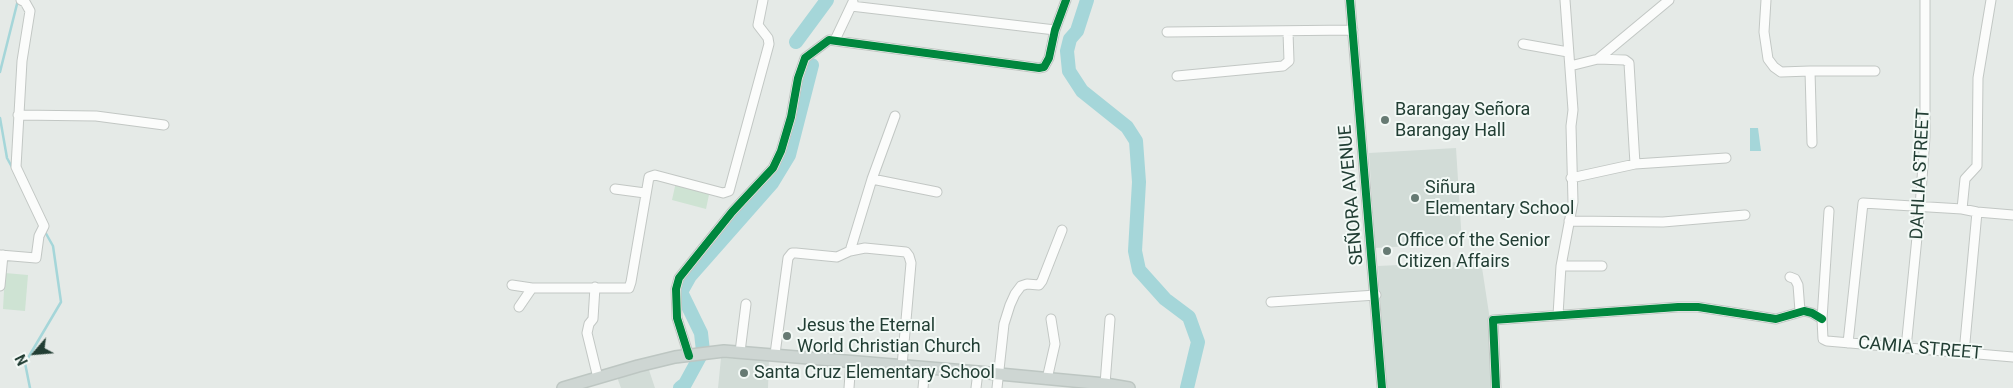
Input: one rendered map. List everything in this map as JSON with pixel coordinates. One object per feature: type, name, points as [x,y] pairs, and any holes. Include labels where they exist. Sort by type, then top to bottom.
[{"type":"main road","points":[[563,388],[638,366],[716,352],[775,354],[1048,378],[1129,388]]},
{"type":"street","points":[[512,284],[532,288],[625,288],[630,286],[645,193],[650,176],[655,175],[723,193],[729,191],[768,44],[768,38],[758,25],[763,0]]},
{"type":"street","points":[[692,355],[677,318],[676,289],[678,278],[732,212],[772,168],[781,151],[798,78],[805,58],[829,40],[836,40],[1039,68],[1044,67],[1049,58],[1055,30],[1066,0]]},
{"type":"street","name":"SEÑORA AVENUE","points":[[1350,0],[1376,295],[1382,388]]},
{"type":"street","points":[[1558,315],[1561,266],[1572,202],[1572,110],[1565,0]]},
{"type":"street","points":[[1598,60],[1669,0]]},
{"type":"street","points":[[1766,0],[1764,32],[1768,59],[1781,72],[1875,71]]},
{"type":"street","name":"DAHLIA STREET","points":[[1906,348],[1925,137],[1924,0]]},
{"type":"street","points":[[1962,209],[1965,179],[1977,166],[1978,78],[1991,0]]},
{"type":"street","points":[[0,286],[1,255],[36,258],[39,236],[43,228],[16,167],[22,61],[30,11],[23,1]]},
{"type":"street","points":[[836,40],[853,3],[1055,30]]},
{"type":"street","points":[[1167,32],[1354,30]]},
{"type":"street","points":[[1177,76],[1283,66],[1289,61],[1288,32]]},
{"type":"street","points":[[1523,44],[1568,52]]},
{"type":"street","points":[[1570,66],[1598,60],[1625,60],[1629,63],[1635,164]]},
{"type":"street","points":[[1810,71],[1812,143]]},
{"type":"street","points":[[18,115],[96,116],[164,125]]},
{"type":"street","points":[[850,251],[872,179],[895,116]]},
{"type":"street","points":[[1571,178],[1635,164],[1726,158]]},
{"type":"street","points":[[872,179],[937,192]]},
{"type":"street","points":[[616,189],[645,193]]},
{"type":"street","points":[[1848,343],[1863,203],[1962,209],[2013,215]]},
{"type":"street","points":[[1496,388],[1493,320],[1698,307],[1776,319],[1800,311],[1812,313],[1822,319],[1829,211]]},
{"type":"street","points":[[1964,353],[1977,212]]},
{"type":"street","points":[[1569,221],[1663,222],[1745,215]]},
{"type":"street","points":[[997,388],[1004,324],[1014,294],[1021,286],[1027,284],[1039,285],[1042,281],[1062,230]]},
{"type":"street","points":[[775,354],[788,258],[792,253],[837,257],[850,251],[865,248],[906,252],[910,256],[902,366]]},
{"type":"street","points":[[1561,266],[1602,266]]},
{"type":"street","points":[[1790,278],[1795,279],[1798,285],[1800,311]]},
{"type":"street","points":[[595,287],[593,319],[589,324],[587,333],[598,378]]},
{"type":"street","points":[[519,307],[532,288]]},
{"type":"street","points":[[1271,302],[1376,295]]},
{"type":"street","points":[[740,352],[746,304]]},
{"type":"street","points":[[1048,378],[1055,344],[1051,319]]},
{"type":"street","name":"CAMIA STREET","points":[[1822,319],[1822,335],[1827,341],[2013,357]]},
{"type":"street","points":[[1105,384],[1110,320]]},
{"type":"street","points":[[849,388],[851,361]]},
{"type":"street","points":[[923,388],[925,368]]},
{"type":"street","points":[[976,388],[978,372]]},
{"type":"shaded area","name":"Siñura Elementary School","points":[[1456,148],[1462,243],[1375,248],[1369,153]]},
{"type":"shaded area","points":[[1481,261],[1490,320],[1493,388],[1386,388],[1378,266]]},
{"type":"shaded area","name":"Santa Cruz Elementary School","points":[[721,358],[769,359],[768,388],[718,388]]},
{"type":"shaded area","points":[[648,367],[655,388],[621,388],[617,377]]},
{"type":"green space","points":[[676,182],[710,190],[706,209],[672,200]]},
{"type":"green space","points":[[5,273],[28,275],[25,311],[3,309]]},
{"type":"water","points":[[1750,128],[1758,128],[1761,151],[1750,151]]},
{"type":"waterway","points":[[0,72],[18,0]]},
{"type":"waterway","points":[[796,42],[827,0]]},
{"type":"waterway","points":[[1087,0],[1077,31],[1070,39],[1067,51],[1069,71],[1082,91],[1127,127],[1136,141],[1139,182],[1135,251],[1139,270],[1165,299],[1189,317],[1198,342],[1187,388]]},
{"type":"waterway","points":[[680,388],[685,384],[703,351],[701,333],[681,292],[690,276],[772,183],[789,155],[812,65]]},
{"type":"waterway","points":[[0,118],[7,158],[13,169]]},
{"type":"waterway","points":[[30,388],[25,363],[61,302],[53,246],[44,230]]},
{"type":"cycle path","points":[[689,356],[677,318],[676,289],[679,278],[732,212],[773,168],[781,151],[791,117],[798,78],[805,58],[829,40],[1039,68],[1044,67],[1049,58],[1055,30],[1066,0]]},
{"type":"cycle path","points":[[1350,0],[1382,388]]},
{"type":"cycle path","points":[[1496,388],[1493,320],[1678,307],[1698,307],[1776,319],[1804,311],[1822,319]]},
{"type":"place","name":"Barangay Señora Barangay Hall","points":[[1385,120]]},
{"type":"place","name":"Siñura Elementary School","points":[[1415,198]]},
{"type":"place","name":"Office of the Senior Citizen Affairs","points":[[1387,251]]},
{"type":"place","name":"Jesus the Eternal World Christian Church","points":[[787,336]]},
{"type":"place","name":"Santa Cruz Elementary School","points":[[744,373]]}]
